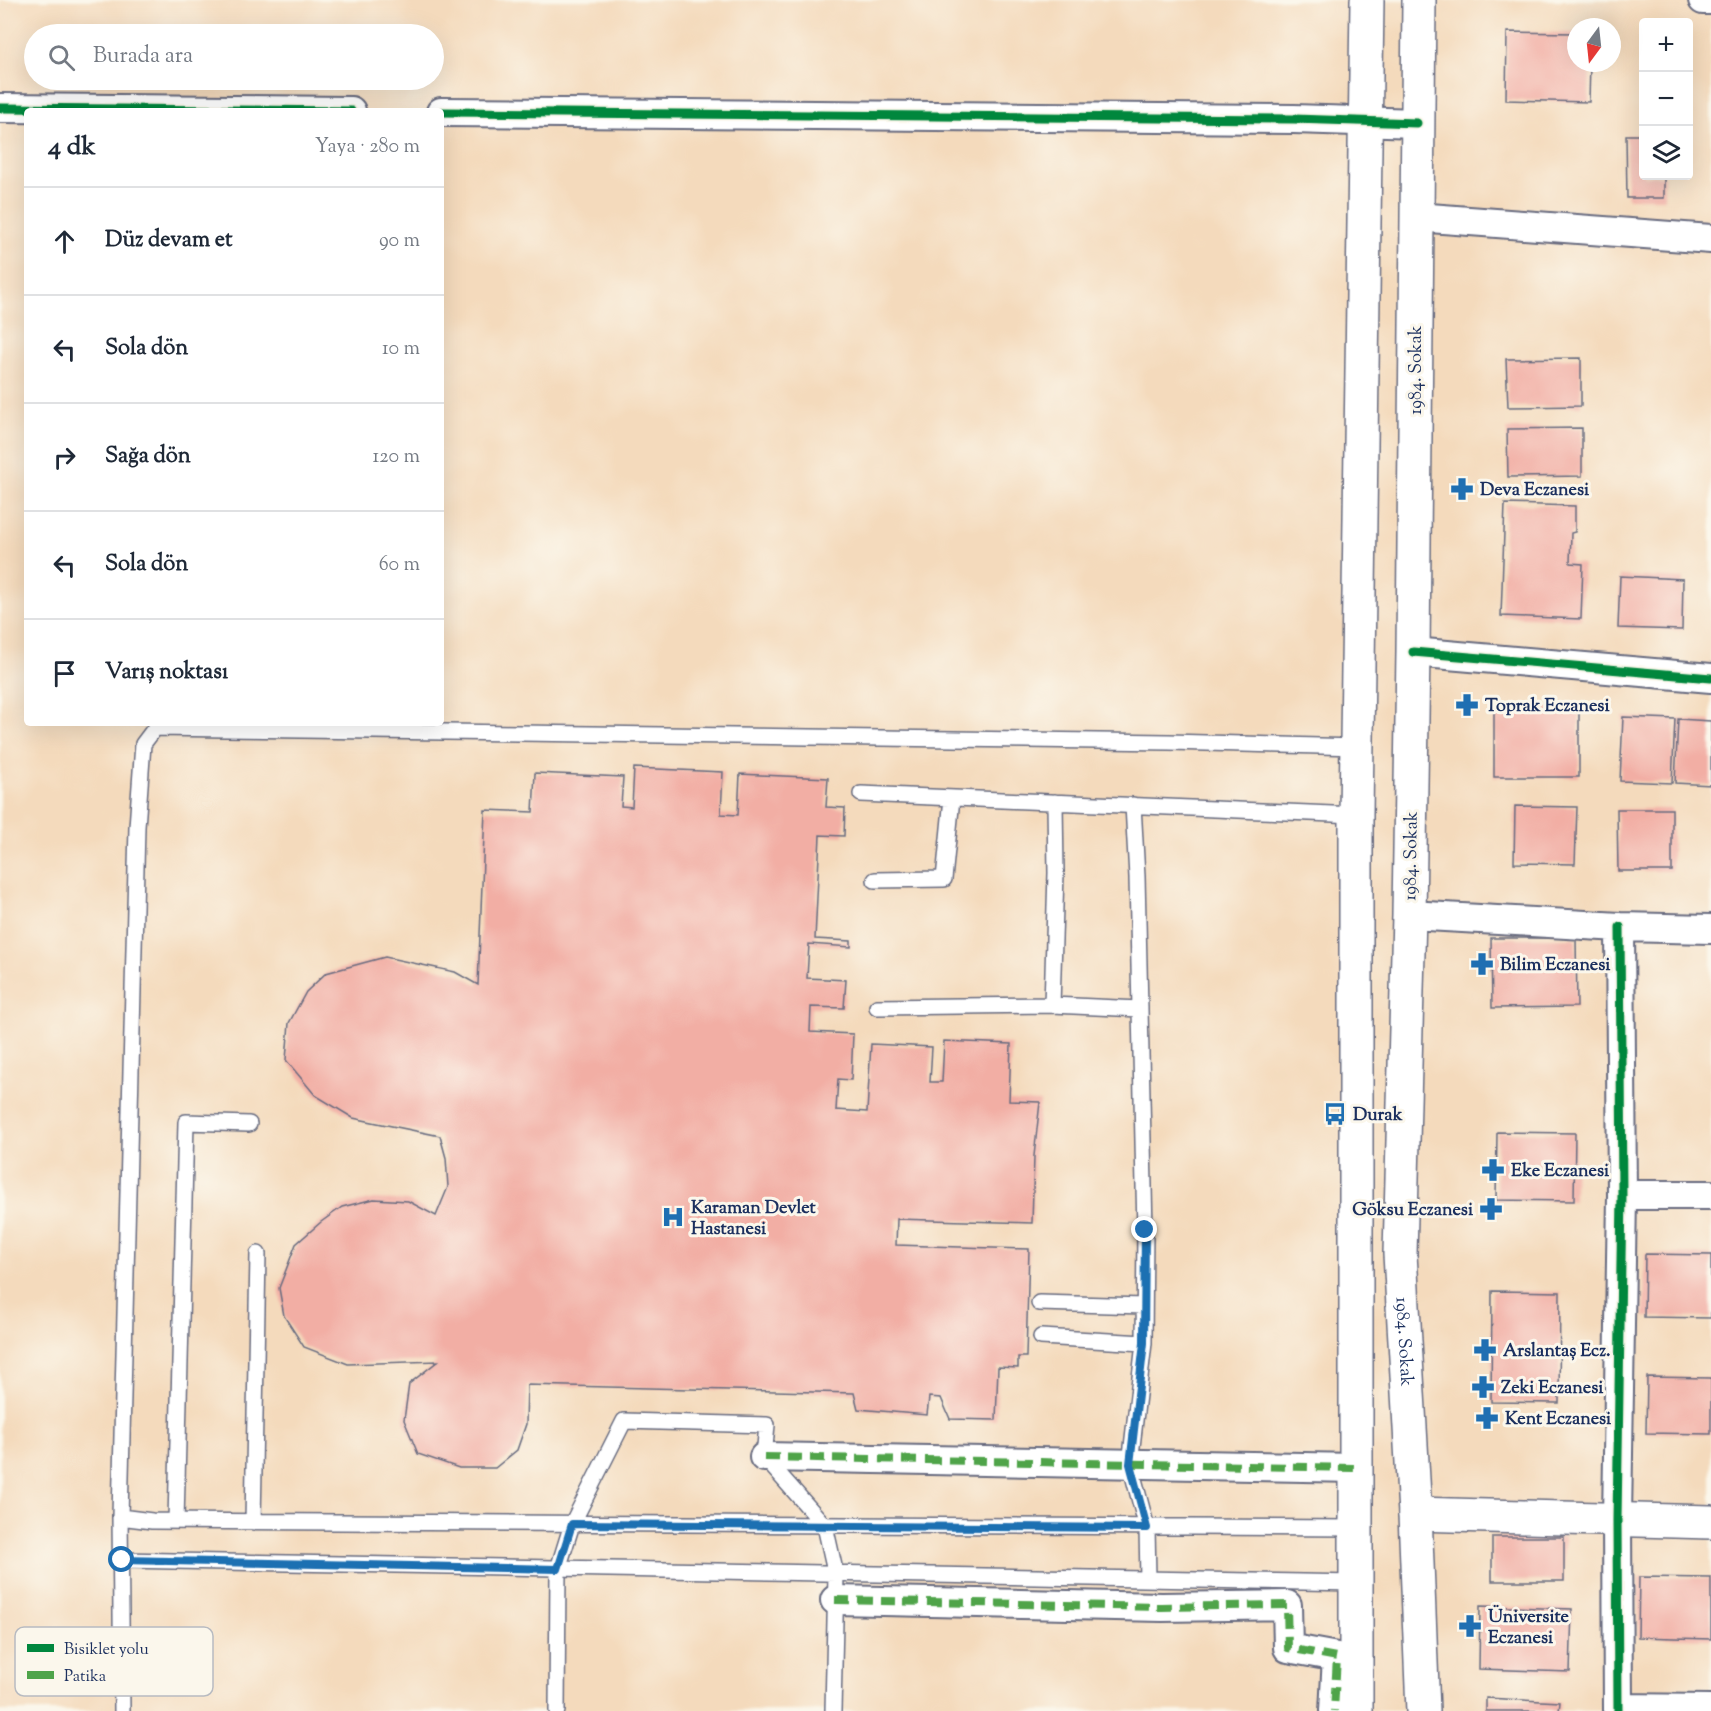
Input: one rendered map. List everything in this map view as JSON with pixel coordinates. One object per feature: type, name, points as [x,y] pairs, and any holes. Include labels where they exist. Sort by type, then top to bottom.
[{"type":"main road","points":[[1356,1711],[1356,815],[1367,0]]},
{"type":"main road","name":"1984. Sokak","points":[[1419,0],[1413,652],[1400,1254],[1415,1514],[1423,1711]]},
{"type":"main road","points":[[1415,1514],[1711,1522]]},
{"type":"street","points":[[1703,0],[1711,0]]},
{"type":"street","points":[[0,108],[24,108]]},
{"type":"street","points":[[444,112],[1259,119],[1418,123]]},
{"type":"street","points":[[1416,217],[1711,239]]},
{"type":"street","points":[[1413,652],[1711,678]]},
{"type":"street","points":[[1409,915],[1620,927],[1711,929]]},
{"type":"street","points":[[1620,927],[1623,1195],[1617,1520],[1618,1710],[1711,1709]]},
{"type":"street","points":[[1623,1195],[1711,1195]]},
{"type":"street","points":[[764,1457],[1357,1468]]},
{"type":"street","points":[[835,1587],[1162,1607],[1287,1605],[1288,1648],[1337,1657],[1334,1711]]},
{"type":"lane","points":[[122,1627],[120,1517],[137,827],[143,744],[155,728],[1168,742],[1358,747]]},
{"type":"lane","points":[[861,794],[1356,815]]},
{"type":"lane","points":[[874,880],[944,879],[952,798]]},
{"type":"lane","points":[[1052,1005],[1056,873],[1055,802]]},
{"type":"lane","points":[[1133,805],[1137,877],[1145,1230],[1144,1343],[1130,1464],[1147,1528],[1148,1580]]},
{"type":"lane","points":[[877,1006],[1052,1005],[1140,1009]]},
{"type":"lane","points":[[176,1521],[186,1122],[249,1124]]},
{"type":"lane","points":[[253,1522],[258,1254]]},
{"type":"lane","points":[[1039,1304],[1144,1306]]},
{"type":"lane","points":[[1041,1337],[1144,1343]]},
{"type":"lane","points":[[557,1711],[558,1569],[572,1524],[624,1421],[767,1425],[764,1457],[825,1526],[835,1587],[833,1711]]},
{"type":"lane","points":[[120,1517],[152,1521],[253,1522],[1355,1528]]},
{"type":"lane","points":[[122,1560],[558,1569],[835,1587],[1148,1580],[1356,1583]]},
{"type":"building","points":[[1507,32],[1567,33],[1567,72],[1590,72],[1589,102],[1506,100]]},
{"type":"building","points":[[1626,135],[1639,135],[1639,180],[1664,180],[1664,198],[1627,198]]},
{"type":"building","points":[[1581,358],[1581,406],[1508,407],[1506,359]]},
{"type":"building","points":[[1582,428],[1582,476],[1508,477],[1507,429]]},
{"type":"building","points":[[1505,504],[1575,506],[1575,532],[1571,533],[1570,563],[1583,564],[1581,619],[1501,616]]},
{"type":"building","points":[[1620,576],[1683,579],[1682,630],[1618,628]]},
{"type":"building","points":[[1494,708],[1579,708],[1579,777],[1494,777]]},
{"type":"building","points":[[1623,717],[1675,719],[1672,783],[1620,781]]},
{"type":"building","points":[[1678,719],[1711,721],[1711,785],[1675,783]]},
{"type":"building","name":"Karaman Devlet Hastanesi","points":[[634,768],[723,772],[721,814],[738,815],[740,774],[828,778],[826,807],[845,808],[844,836],[820,835],[815,939],[851,941],[851,947],[809,944],[807,978],[846,980],[844,1008],[811,1007],[810,1032],[853,1034],[851,1080],[838,1079],[836,1110],[867,1112],[871,1044],[932,1047],[930,1082],[942,1082],[944,1041],[1011,1044],[1009,1101],[1040,1102],[1034,1156],[1032,1223],[897,1219],[896,1245],[1029,1249],[1026,1357],[1018,1357],[1018,1368],[998,1367],[996,1420],[950,1419],[941,1398],[929,1397],[927,1415],[858,1409],[854,1393],[527,1385],[526,1424],[517,1450],[495,1468],[459,1468],[418,1454],[404,1420],[409,1384],[438,1361],[348,1364],[304,1347],[284,1316],[279,1288],[296,1244],[321,1222],[342,1207],[374,1199],[408,1201],[436,1216],[448,1187],[446,1158],[440,1136],[353,1118],[315,1095],[286,1060],[289,1023],[306,992],[326,973],[385,957],[455,972],[478,985],[485,810],[533,812],[535,773],[623,777],[621,806],[632,807]]},
{"type":"building","points":[[1515,806],[1577,807],[1575,864],[1514,863]]},
{"type":"building","points":[[1617,809],[1672,809],[1672,871],[1618,871]]},
{"type":"building","points":[[1491,938],[1576,938],[1577,1007],[1492,1008]]},
{"type":"building","points":[[1497,1132],[1575,1133],[1574,1201],[1496,1200]]},
{"type":"building","points":[[1645,1254],[1711,1255],[1711,1318],[1644,1317]]},
{"type":"building","points":[[1492,1291],[1560,1292],[1559,1403],[1491,1402]]},
{"type":"building","points":[[1647,1377],[1711,1378],[1711,1434],[1646,1433]]},
{"type":"building","points":[[1492,1537],[1564,1537],[1564,1581],[1492,1581]]},
{"type":"building","points":[[1639,1577],[1711,1578],[1711,1639],[1638,1637]]},
{"type":"building","points":[[1480,1606],[1572,1609],[1570,1672],[1479,1669]]},
{"type":"building","points":[[1486,1698],[1560,1702],[1559,1711],[1486,1711]]},
{"type":"marked path","points":[[764,1457],[1357,1468]]},
{"type":"marked path","points":[[835,1600],[1162,1607],[1287,1605],[1288,1648],[1337,1657],[1334,1711]]},
{"type":"cycle path","points":[[0,108],[24,108]]},
{"type":"cycle path","points":[[444,112],[1294,119],[1417,123]]},
{"type":"cycle path","points":[[1413,652],[1711,678]]},
{"type":"cycle path","points":[[1618,1711],[1617,1520],[1622,1195],[1620,927]]},
{"type":"place","name":"Deva Eczanesi","points":[[1462,489]]},
{"type":"place","name":"Toprak Eczanesi","points":[[1467,705]]},
{"type":"place","name":"Bilim Eczanesi","points":[[1482,964]]},
{"type":"place","name":"Durak","points":[[1335,1114]]},
{"type":"place","name":"Eke Eczanesi","points":[[1493,1170]]},
{"type":"place","name":"Göksu Eczanesi","points":[[1491,1209]]},
{"type":"place","name":"Karaman Devlet Hastanesi","points":[[673,1217]]},
{"type":"place","name":"Arslantaş Ecz.","points":[[1485,1350]]},
{"type":"place","name":"Zeki Eczanesi","points":[[1483,1387]]},
{"type":"place","name":"Kent Eczanesi","points":[[1487,1418]]},
{"type":"place","name":"Üniversite Eczanesi","points":[[1470,1626]]},
{"type":"route","points":[[122,1560],[558,1569],[572,1524],[1147,1528],[1130,1464],[1144,1343],[1145,1230]]}]
